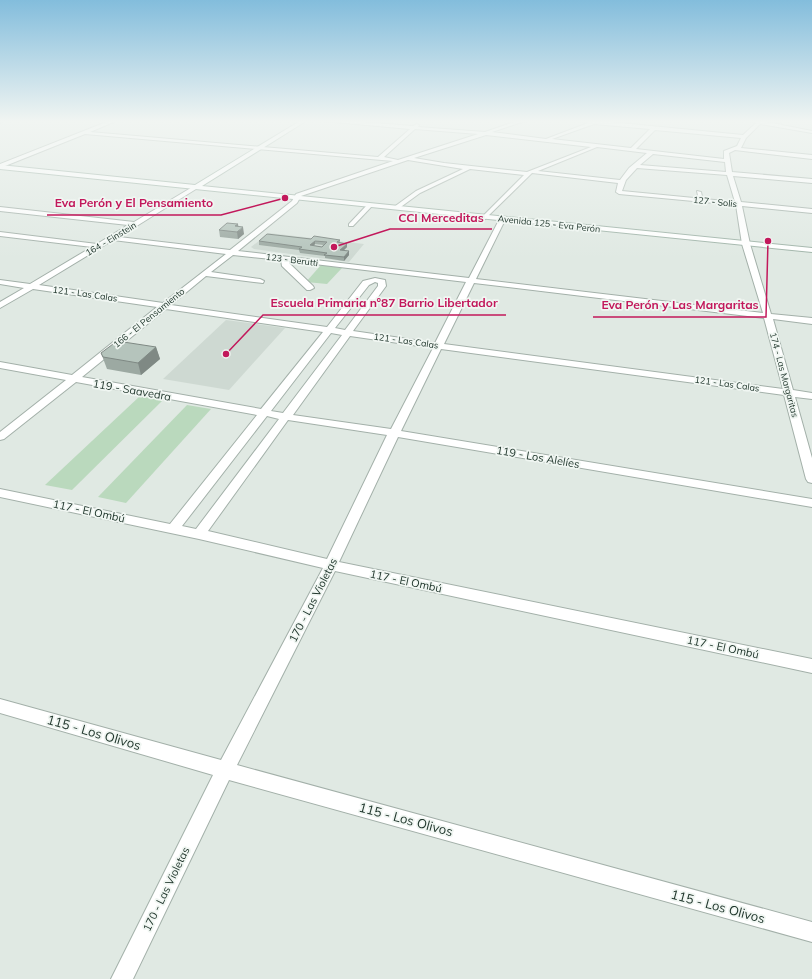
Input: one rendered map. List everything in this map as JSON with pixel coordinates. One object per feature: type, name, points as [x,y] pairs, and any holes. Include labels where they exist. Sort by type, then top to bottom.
[{"type":"street","name":"Avenida 125 - Eva Perón","points":[[6,167],[502,220],[812,250]]},
{"type":"street","name":"164 - Einstein","points":[[0,306],[229,167]]},
{"type":"street","name":"166 - El Pensamiento","points":[[0,437],[295,202],[298,195],[383,167]]},
{"type":"street","points":[[458,167],[621,182],[625,176],[636,167]]},
{"type":"street","points":[[484,218],[529,173],[545,167]]},
{"type":"street","points":[[646,167],[812,181]]},
{"type":"street","name":"174 - Las Margaritas","points":[[728,167],[739,204],[746,244],[768,316],[812,479]]},
{"type":"street","points":[[396,208],[418,192],[469,168]]},
{"type":"street","name":"127 - Solis","points":[[621,182],[619,192],[812,211]]},
{"type":"street","points":[[351,225],[370,205]]},
{"type":"street","points":[[0,209],[136,224]]},
{"type":"street","name":"170 - Las Violetas","points":[[122,979],[225,770],[331,565],[394,433],[502,220]]},
{"type":"street","points":[[0,234],[99,246]]},
{"type":"street","name":"123 - Berutti","points":[[112,238],[285,260],[812,321]]},
{"type":"street","points":[[285,260],[285,264],[310,288]]},
{"type":"street","points":[[204,274],[260,281]]},
{"type":"street","points":[[174,529],[366,283],[375,280],[382,282],[382,286],[348,333],[199,534]]},
{"type":"street","name":"121 - Las Calas","points":[[0,282],[438,346],[812,396]]},
{"type":"street","name":"119 - Saavedra","points":[[0,366],[72,380],[264,412]]},
{"type":"street","name":"119 - Los Alelíes","points":[[264,412],[812,503]]},
{"type":"street","name":"117 - El Ombú","points":[[0,493],[199,534],[331,565],[812,666]]},
{"type":"street","name":"115 - Los Olivos","points":[[0,706],[225,770],[812,932]]},
{"type":"lane","points":[[700,192],[701,200]]},
{"type":"shaded area","points":[[269,233],[364,244],[349,262],[254,249],[251,247]]},
{"type":"shaded area","points":[[226,320],[285,328],[229,390],[163,379]]},
{"type":"green space","points":[[321,265],[342,268],[327,284],[306,282]]},
{"type":"green space","points":[[140,396],[163,400],[72,490],[45,485]]},
{"type":"green space","points":[[187,405],[211,409],[126,503],[98,497]]},
{"type":"building","points":[[227,223],[238,224],[235,226],[243,227],[237,232],[219,230]]},
{"type":"building","points":[[267,234],[311,239],[314,236],[340,240],[337,242],[347,244],[340,250],[349,251],[344,257],[324,255],[327,253],[299,249],[302,247],[259,241]],"holes":[[[315,241],[327,242],[322,247],[310,245]]]},
{"type":"building","points":[[117,341],[156,347],[138,363],[103,357],[101,353]]},
{"type":"place","name":"Eva Perón y El Pensamiento","points":[[285,198]]},
{"type":"place","name":"Eva Perón y Las Margaritas","points":[[768,241]]},
{"type":"place","name":"CCI Merceditas","points":[[334,247]]},
{"type":"place","name":"Escuela Primaria n°87 Barrio Libertador","points":[[226,354]]}]
